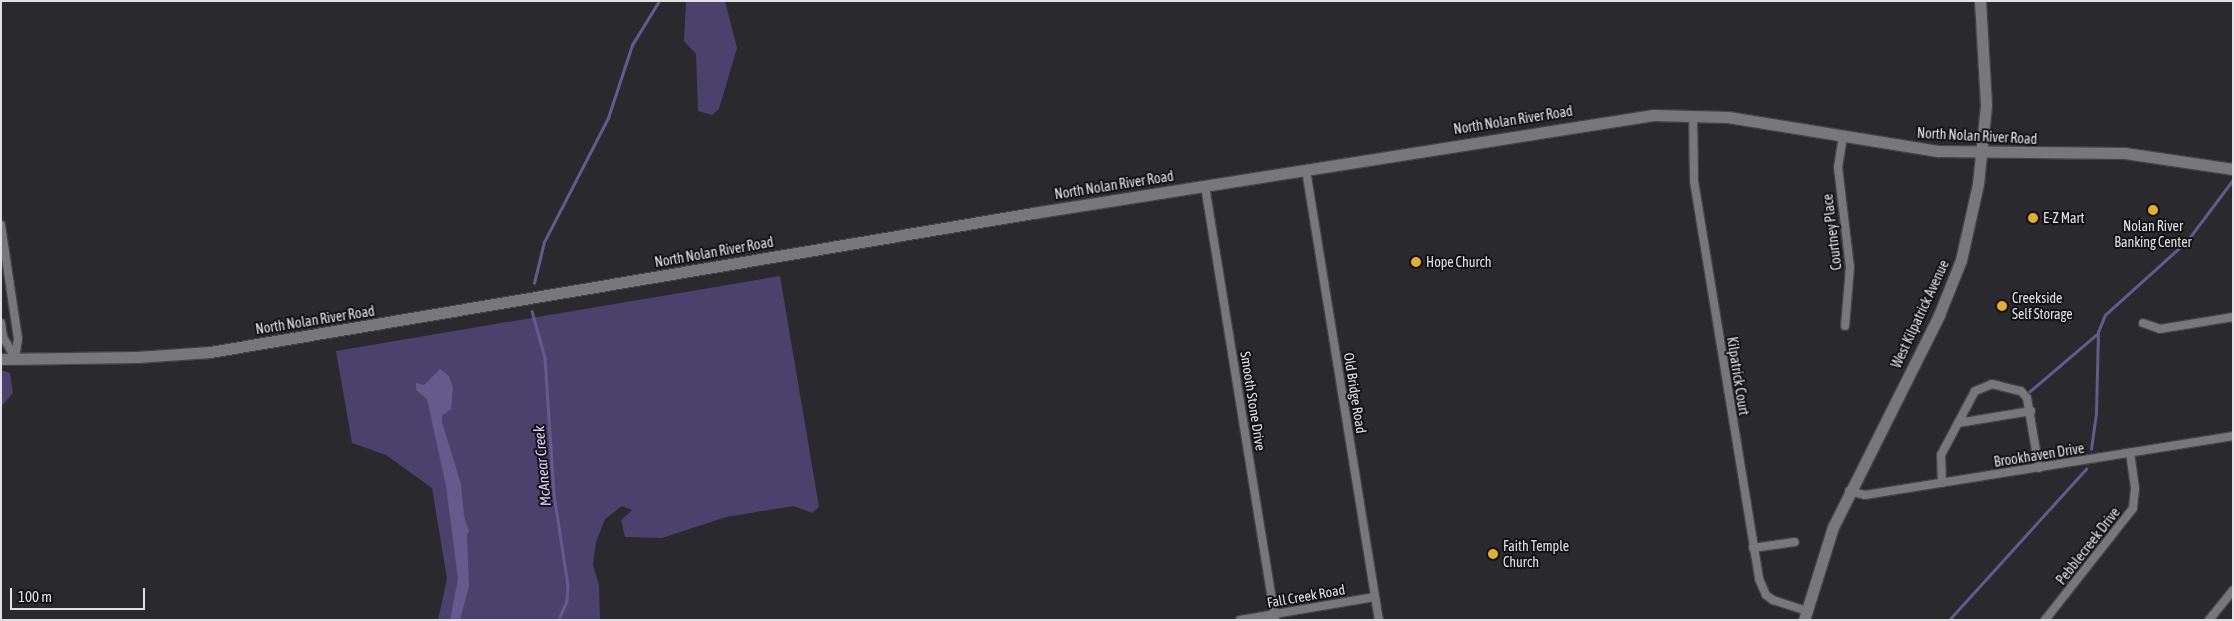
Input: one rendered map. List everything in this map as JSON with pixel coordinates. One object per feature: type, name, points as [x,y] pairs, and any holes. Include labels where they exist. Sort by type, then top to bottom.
[{"type":"main road","name":"West Kilpatrick Avenue","points":[[1805,615],[1824,550],[1850,491],[1951,288],[1972,220],[1982,153],[1986,80],[1980,1]]},
{"type":"main road","name":"North Nolan River Road","points":[[1,358],[137,357],[210,352],[1205,186],[1653,115],[1728,117],[1910,148],[1982,153],[2125,153],[2233,169]]},
{"type":"street","name":"Kilpatrick Court","points":[[1693,115],[1694,181],[1759,579],[1766,595],[1805,615]]},
{"type":"street","name":"Courtney Place","points":[[1843,136],[1838,167],[1850,268],[1845,326]]},
{"type":"street","name":"Old Bridge Road","points":[[1306,170],[1379,620]]},
{"type":"street","name":"Smooth Stone Drive","points":[[1205,186],[1274,617]]},
{"type":"street","points":[[1,225],[18,339],[15,358]]},
{"type":"street","points":[[2143,323],[2160,329],[2233,317]]},
{"type":"street","points":[[1,323],[3,337],[15,358]]},
{"type":"street","points":[[1942,483],[1941,455],[1976,391],[1992,384],[2021,391],[2031,411],[2039,468]]},
{"type":"street","points":[[1958,423],[2031,411]]},
{"type":"street","name":"Brookhaven Drive","points":[[1850,491],[1865,495],[2233,436]]},
{"type":"street","name":"Pebblecreek Drive","points":[[2045,620],[2133,508],[2136,488],[2130,452]]},
{"type":"street","points":[[1753,548],[1795,542]]},
{"type":"street","points":[[2208,620],[2233,590]]},
{"type":"street","name":"Fall Creek Road","points":[[1240,620],[1274,617],[1375,597]]},
{"type":"shaded area","points":[[686,1],[725,1],[737,48],[719,109],[712,115],[698,111],[696,54],[684,41]]},
{"type":"shaded area","points":[[780,276],[819,507],[812,513],[794,506],[726,517],[662,538],[625,537],[621,520],[632,510],[622,506],[605,519],[596,542],[593,565],[599,585],[600,620],[438,620],[447,579],[432,488],[386,455],[352,443],[336,351]]},
{"type":"shaded area","points":[[440,369],[449,376],[453,387],[451,409],[442,416],[442,422],[461,484],[464,516],[469,531],[467,535],[469,586],[460,620],[450,620],[458,579],[446,486],[427,399],[416,390],[416,383],[424,385]]},
{"type":"shaded area","points":[[1,370],[10,373],[13,393],[1,407]]},
{"type":"waterway","name":"McAnear Creek","points":[[534,283],[544,242],[608,118],[632,45],[659,1]]},
{"type":"waterway","points":[[2091,449],[2096,413],[2098,332],[2105,315],[2187,241],[2232,181]]},
{"type":"waterway","name":"McAnear Creek","points":[[532,311],[545,358],[554,494],[568,585],[567,601],[559,620]]},
{"type":"waterway","points":[[2029,392],[2097,334]]},
{"type":"waterway","points":[[1949,620],[2086,469]]},
{"type":"place","name":"Nolan River Banking Center","points":[[2153,210]]},
{"type":"place","name":"E-Z Mart","points":[[2033,218]]},
{"type":"place","name":"Hope Church","points":[[1416,262]]},
{"type":"place","name":"Creekside Self Storage","points":[[2002,306]]},
{"type":"place","name":"Faith Temple Church","points":[[1493,554]]}]
